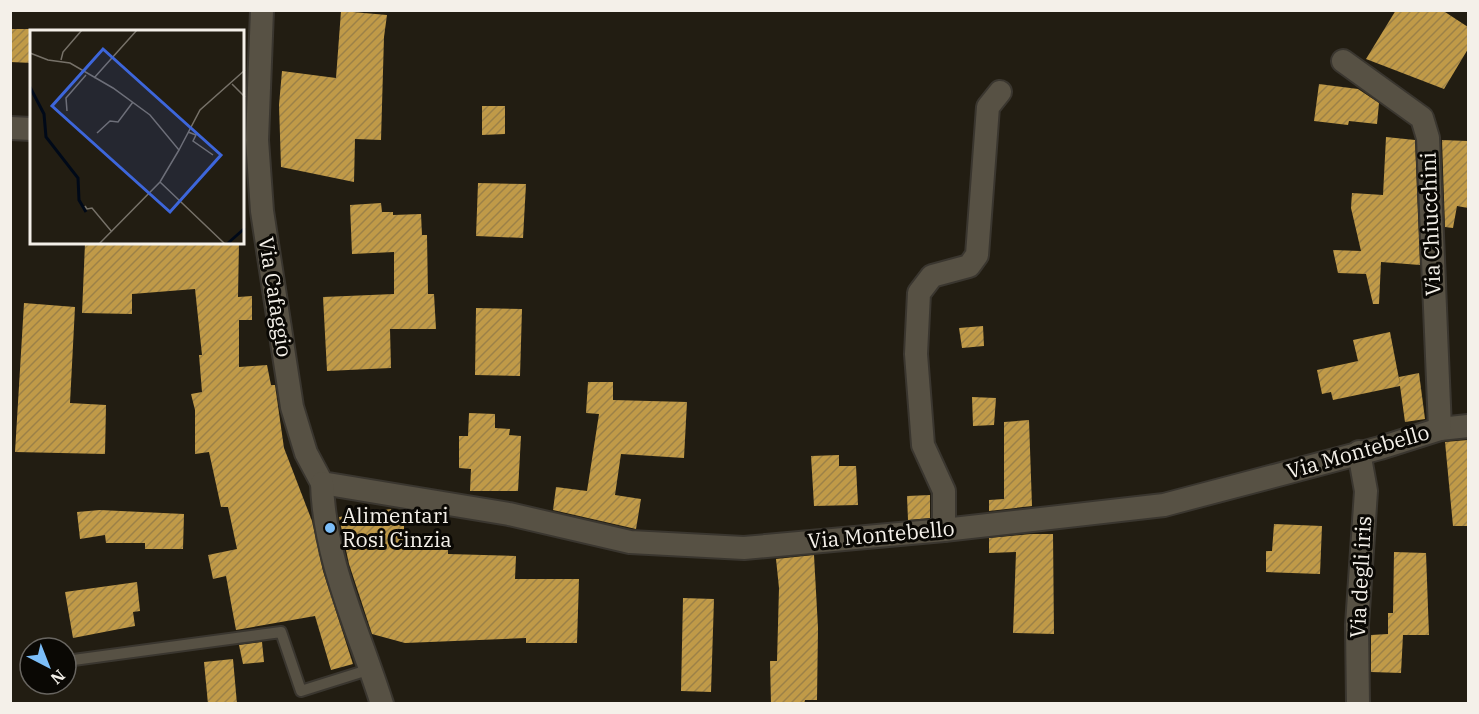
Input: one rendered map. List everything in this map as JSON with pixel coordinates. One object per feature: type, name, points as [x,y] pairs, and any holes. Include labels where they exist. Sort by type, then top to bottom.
[{"type":"street","name":"Via Cafaggio","points":[[262,10],[250,139],[292,407],[306,453],[322,483]]},
{"type":"street","name":"Via Chiucchini","points":[[1343,61],[1422,118],[1428,138],[1440,429]]},
{"type":"street","points":[[944,530],[944,491],[923,445],[916,354],[920,293],[932,276],[969,266],[977,255],[988,107],[1000,92]]},
{"type":"street","points":[[10,128],[30,129]]},
{"type":"street","name":"Via Montebello","points":[[322,483],[509,514],[630,542],[744,548],[944,530],[1164,505],[1440,429],[1468,426]]},
{"type":"street","name":"Via degli iris","points":[[1358,704],[1357,625],[1366,491],[1359,452]]},
{"type":"street","points":[[322,483],[323,515],[334,564],[382,704]]},
{"type":"lane","points":[[78,659],[281,632],[300,691],[371,669]]},
{"type":"building","points":[[1396,10],[1442,10],[1468,27],[1468,49],[1444,89],[1366,59]]},
{"type":"building","points":[[341,11],[387,15],[384,37],[381,140],[355,139],[354,182],[281,167],[279,105],[282,71],[336,78]]},
{"type":"building","points":[[10,29],[32,29],[30,30],[30,63],[10,62]]},
{"type":"building","points":[[1319,84],[1358,89],[1379,103],[1377,124],[1349,121],[1348,125],[1314,121]]},
{"type":"building","points":[[482,106],[505,106],[505,134],[482,135]]},
{"type":"building","points":[[1386,137],[1415,140],[1420,265],[1381,262],[1379,304],[1373,304],[1366,274],[1338,273],[1333,250],[1361,251],[1351,208],[1352,193],[1383,195]]},
{"type":"building","points":[[1442,140],[1468,141],[1468,208],[1457,206],[1453,228],[1445,227]]},
{"type":"building","points":[[478,183],[526,184],[523,238],[476,236]]},
{"type":"building","points":[[381,203],[382,212],[393,212],[393,215],[421,214],[422,235],[427,235],[428,294],[434,294],[436,329],[390,329],[391,368],[327,371],[323,297],[394,294],[394,252],[352,254],[350,205]]},
{"type":"building","points":[[85,244],[239,244],[238,297],[252,296],[252,320],[239,320],[239,367],[267,365],[271,385],[275,385],[284,448],[312,521],[323,571],[353,664],[331,670],[315,616],[236,630],[226,576],[213,579],[208,555],[237,549],[228,507],[221,507],[209,452],[195,454],[195,410],[191,394],[202,392],[199,355],[202,355],[195,289],[132,294],[132,314],[82,313]]},
{"type":"building","points":[[24,303],[75,307],[70,403],[106,405],[105,454],[15,452]]},
{"type":"building","points":[[476,308],[522,309],[520,376],[475,375]]},
{"type":"building","points":[[983,326],[984,346],[962,348],[959,328]]},
{"type":"building","points":[[1390,332],[1400,384],[1399,377],[1419,373],[1425,419],[1405,422],[1400,386],[1333,400],[1331,392],[1322,394],[1317,370],[1358,361],[1353,340]]},
{"type":"building","points":[[588,382],[613,382],[613,400],[687,402],[684,458],[621,454],[615,495],[641,499],[636,529],[553,510],[556,487],[587,491],[599,414],[586,413]]},
{"type":"building","points":[[972,397],[996,398],[994,425],[973,426]]},
{"type":"building","points":[[469,413],[495,414],[495,428],[510,429],[509,435],[521,436],[518,491],[470,491],[471,469],[459,468],[459,436],[468,436]]},
{"type":"building","points":[[1029,420],[1032,506],[989,511],[989,500],[1004,499],[1004,422]]},
{"type":"building","points":[[1468,440],[1468,526],[1453,526],[1445,442]]},
{"type":"building","points":[[839,455],[839,466],[856,466],[858,505],[814,506],[811,456]]},
{"type":"building","points":[[930,495],[930,518],[908,520],[907,496]]},
{"type":"building","points":[[391,509],[392,514],[404,514],[404,548],[448,550],[448,554],[516,556],[515,579],[579,579],[577,643],[526,643],[526,638],[405,643],[372,634],[349,564],[339,517]]},
{"type":"building","points":[[100,510],[184,514],[183,549],[145,549],[145,543],[106,543],[105,535],[80,539],[77,512]]},
{"type":"building","points":[[1274,524],[1322,526],[1320,574],[1266,572],[1266,551],[1272,551]]},
{"type":"building","points":[[1053,534],[1054,634],[1013,633],[1016,552],[989,553],[989,538]]},
{"type":"building","points":[[1394,552],[1426,553],[1429,635],[1403,635],[1401,673],[1371,672],[1371,635],[1388,634],[1388,613],[1393,613]]},
{"type":"building","points":[[814,555],[818,628],[817,700],[805,700],[804,704],[771,704],[770,661],[777,661],[779,588],[776,559]]},
{"type":"building","points":[[137,582],[140,611],[133,612],[135,626],[78,637],[73,636],[65,592]]},
{"type":"building","points":[[683,598],[714,599],[711,692],[681,691]]},
{"type":"building","points":[[262,642],[264,662],[243,664],[239,645]]},
{"type":"building","points":[[233,659],[237,704],[208,704],[204,662]]},
{"type":"place","name":"Alimentari Rosi Cinzia","points":[[330,528]]}]
